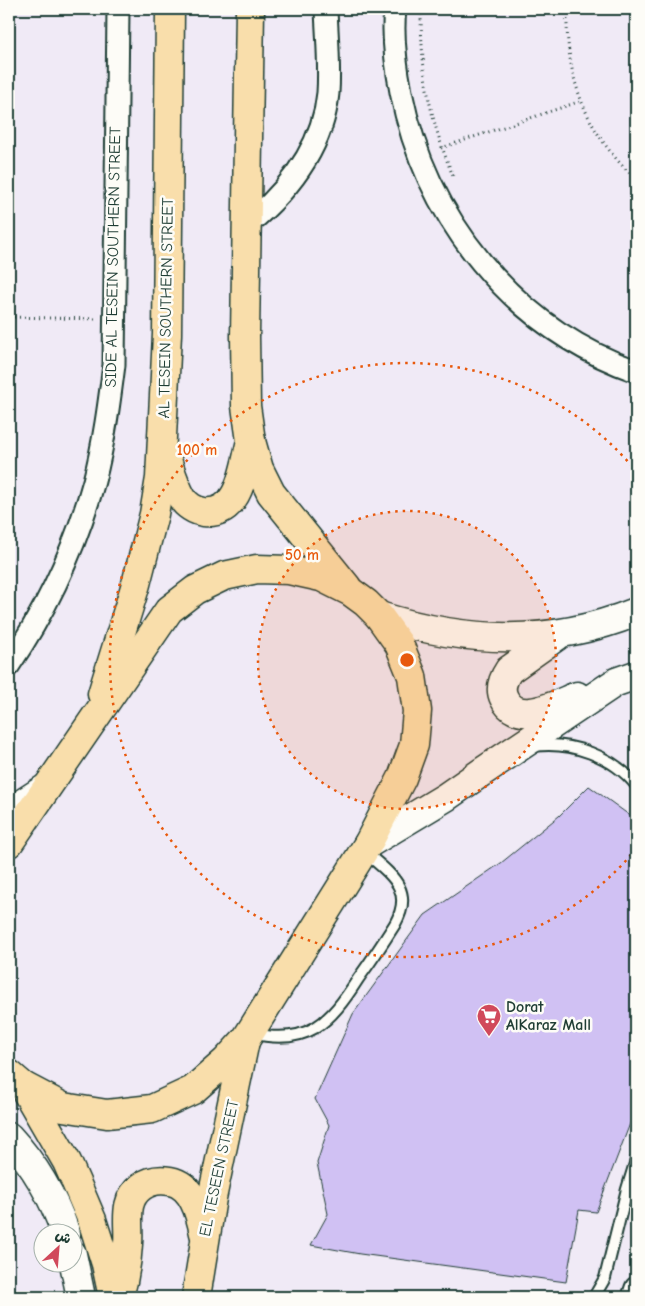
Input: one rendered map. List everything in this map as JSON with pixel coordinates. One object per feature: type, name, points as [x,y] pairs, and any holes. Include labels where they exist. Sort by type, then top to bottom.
[{"type":"main road","name":"AL TESEIN SOUTHERN STREET","points":[[95,718],[128,611],[152,522],[160,478],[167,334],[170,9]]},
{"type":"main road","points":[[250,9],[246,406],[251,441],[259,469],[271,493],[351,592]]},
{"type":"main road","points":[[162,448],[182,500],[191,508],[202,512],[214,512],[224,508],[233,500],[239,489],[251,441]]},
{"type":"main road","points":[[9,843],[169,610],[194,590],[224,576],[256,569],[289,570],[322,577],[351,592],[366,603],[379,616],[399,644],[412,676],[417,711],[414,745],[402,778],[366,847],[248,1036],[226,1061],[193,1090],[152,1108],[108,1114],[63,1107],[16,1080]]},
{"type":"main road","points":[[379,616],[414,626],[459,635],[524,637],[592,627],[636,612]]},
{"type":"main road","points":[[561,633],[509,670],[503,678],[501,687],[502,697],[515,710],[525,713],[534,712],[626,678]]},
{"type":"main road","points":[[366,847],[446,798],[518,748],[626,678]]},
{"type":"main road","points":[[9,812],[46,788]]},
{"type":"main road","name":"EL TESEEN STREET","points":[[196,1297],[205,1234],[248,1036]]},
{"type":"main road","points":[[16,1080],[67,1162],[92,1220],[106,1264],[113,1297]]},
{"type":"main road","points":[[9,1137],[42,1182],[55,1205],[62,1224]]},
{"type":"main road","points":[[119,1297],[127,1263],[129,1203],[136,1191],[147,1183],[160,1180],[174,1182],[186,1189],[193,1200],[205,1234]]},
{"type":"main road","points":[[76,1274],[81,1297]]},
{"type":"street","name":"SIDE AL TESEIN SOUTHERN STREET","points":[[9,665],[52,592],[75,538],[94,481],[106,423],[114,365],[118,9]]},
{"type":"street","points":[[248,224],[279,196],[294,178],[306,160],[316,139],[328,94],[326,9]]},
{"type":"street","points":[[395,9],[397,68],[407,122],[426,174],[449,218],[480,262],[524,306],[568,339],[617,365],[636,371]]},
{"type":"street","points":[[633,1297],[636,1288]]},
{"type":"lane","points":[[518,748],[558,745],[576,748],[594,754],[614,765],[623,771],[636,785]]},
{"type":"lane","points":[[248,1036],[291,1036],[315,1028],[329,1019],[340,1006],[395,924],[401,913],[403,900],[401,888],[366,847]]},
{"type":"lane","points":[[594,1297],[605,1278],[636,1160]]},
{"type":"path","points":[[421,9],[424,79],[431,114],[441,148],[455,182]]},
{"type":"path","points":[[567,9],[566,35],[570,69],[581,101],[597,134],[620,165],[636,179]]},
{"type":"path","points":[[441,148],[581,101]]},
{"type":"path","points":[[9,317],[114,319]]},
{"type":"building","name":"Dorat AlKaraz Mall","points":[[589,786],[636,820],[636,1108],[596,1212],[579,1210],[566,1282],[360,1254],[311,1245],[328,1214],[317,1163],[329,1125],[315,1099],[353,1014],[425,915],[501,863],[559,816]]},
{"type":"place","name":"Dorat AlKaraz Mall","points":[[489,1037]]}]
